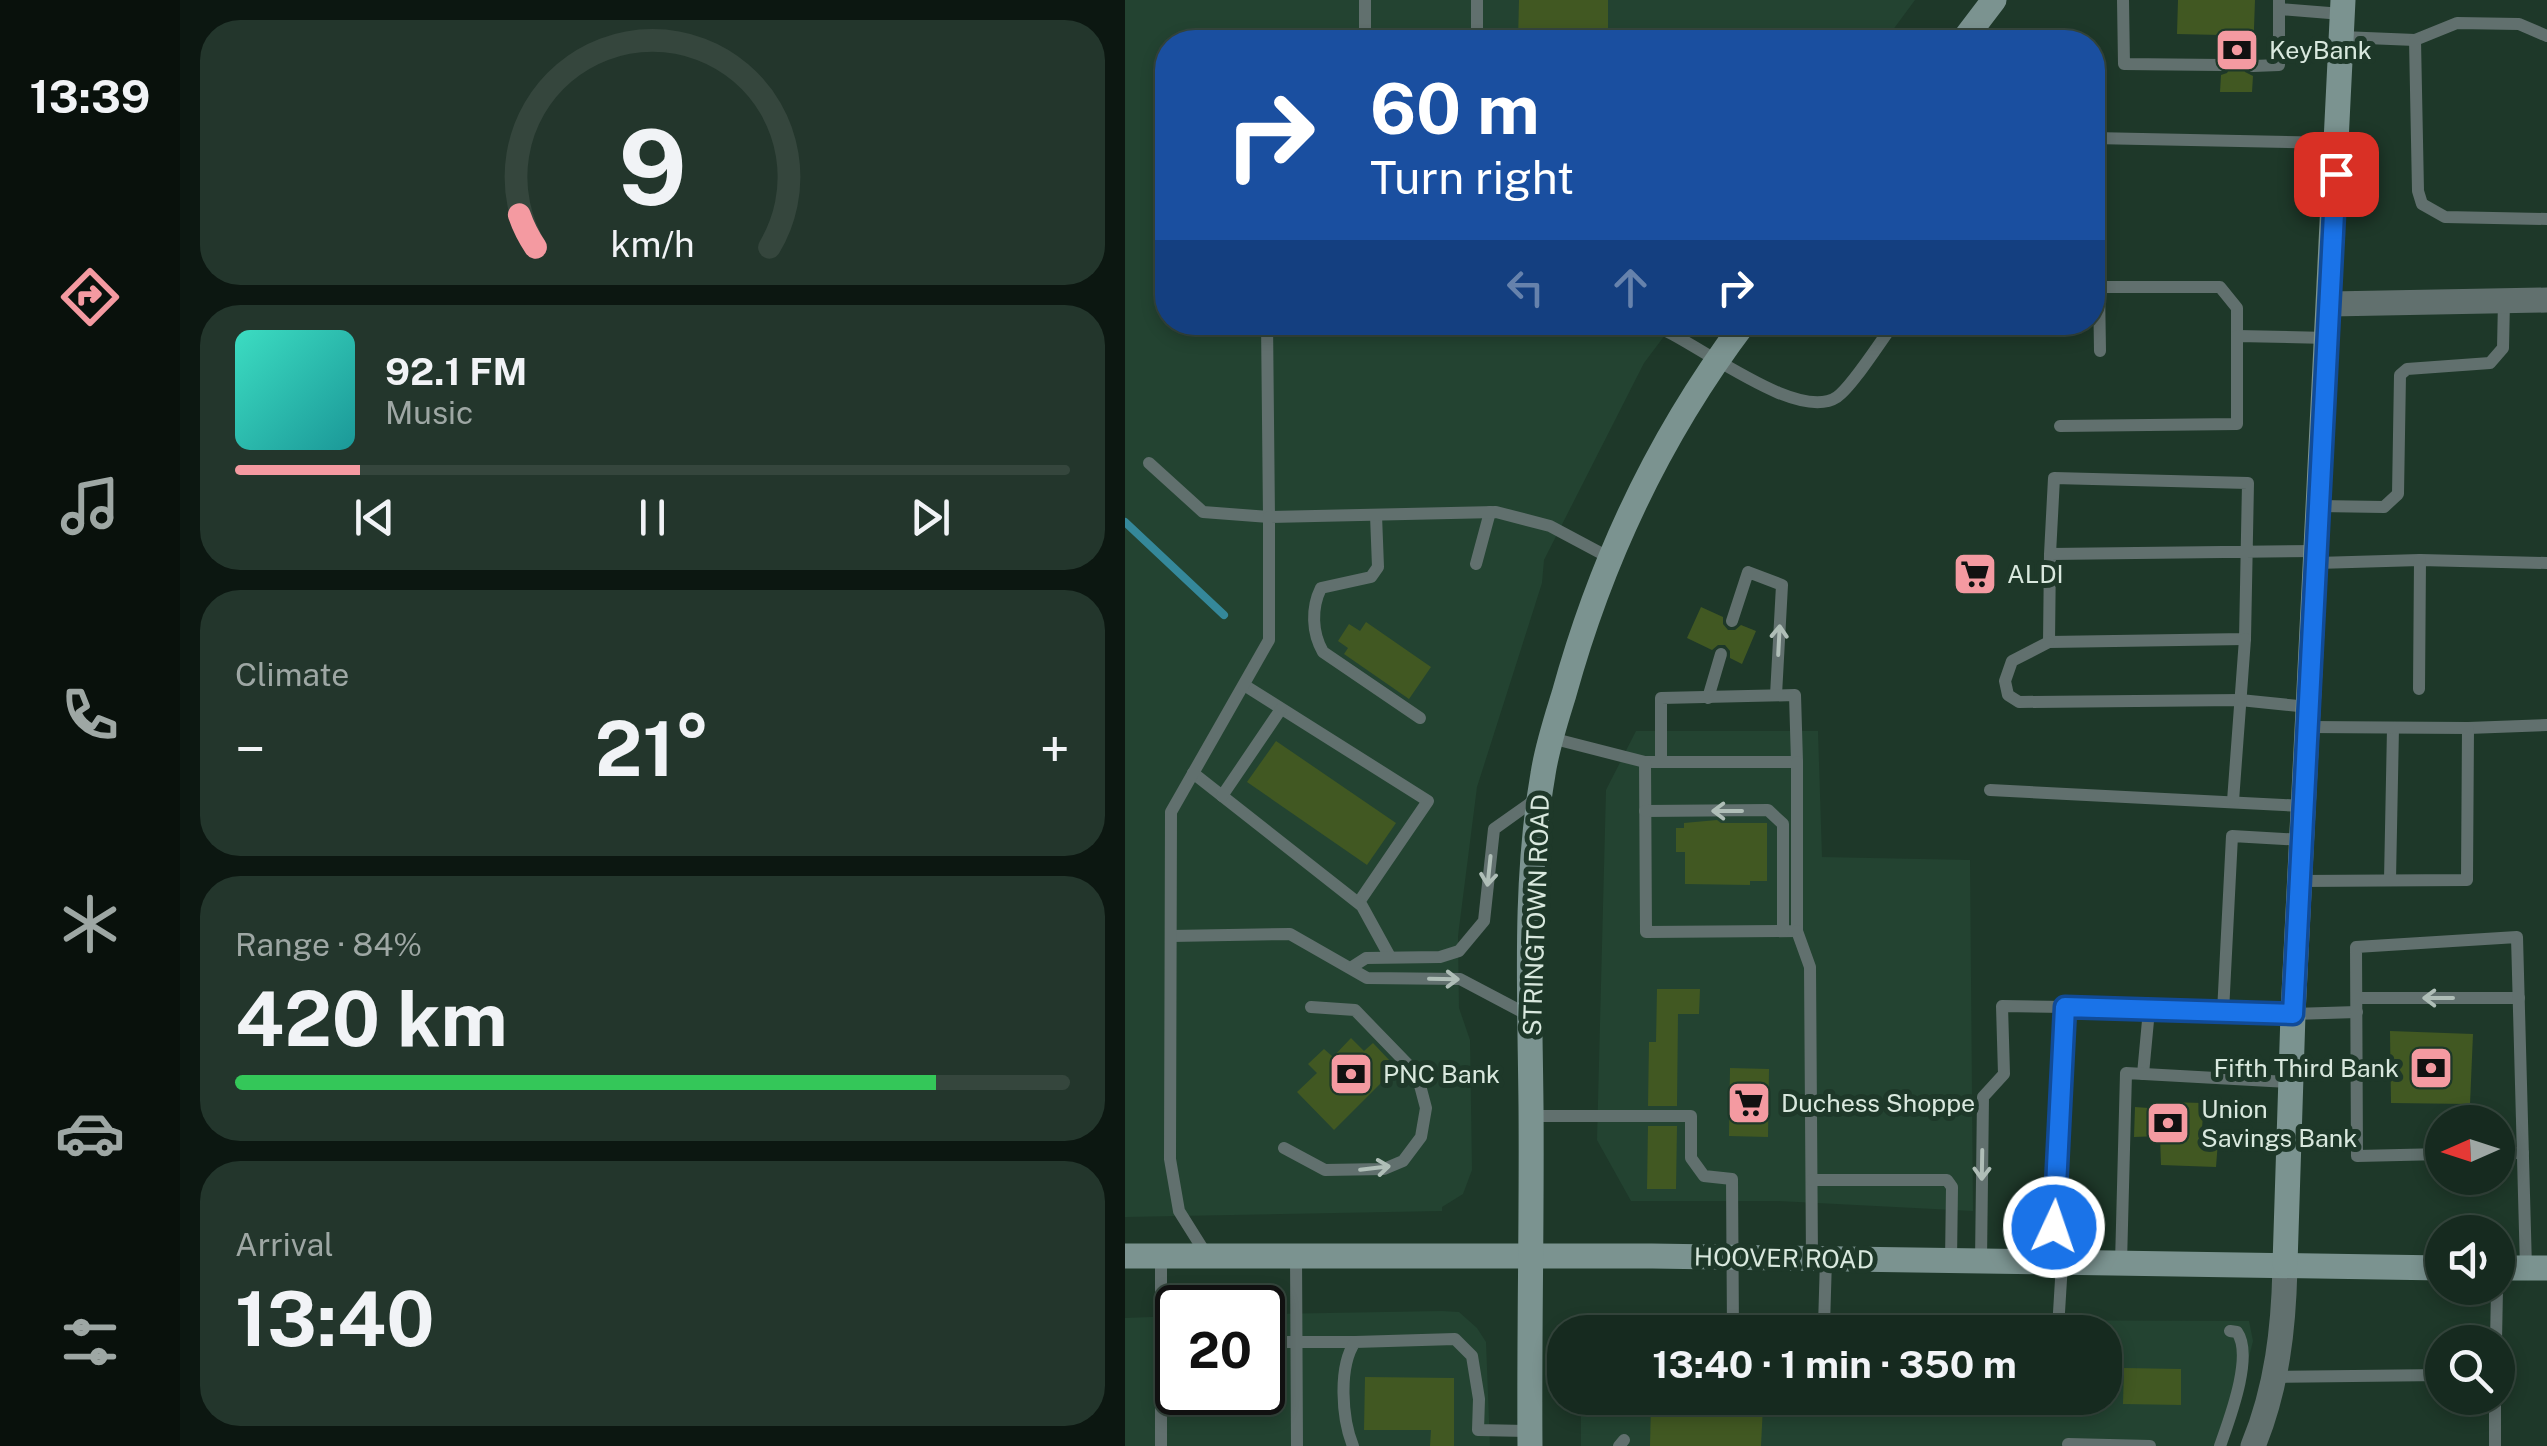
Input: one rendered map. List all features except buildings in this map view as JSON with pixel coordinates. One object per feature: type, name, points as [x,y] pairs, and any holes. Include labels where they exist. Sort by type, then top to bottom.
[{"type":"main road","points":[[1971,30],[1993,0]]},
{"type":"main road","points":[[2285,1264],[2293,1014],[2343,17]]},
{"type":"main road","name":"STRINGTOWN ROAD","points":[[1530,1439],[1533,1255],[1529,944],[1539,797],[1577,644],[1610,558],[1669,438],[1736,335]]},
{"type":"main road","name":"HOOVER ROAD","points":[[1125,1256],[1533,1255],[2425,1268]]},
{"type":"street","points":[[2330,304],[2547,300]]},
{"type":"street","points":[[2253,1446],[2275,1377],[2284,1312],[2285,1264]]},
{"type":"lane","points":[[1365,0],[1365,30]]},
{"type":"lane","points":[[1477,0],[1477,30]]},
{"type":"lane","points":[[2123,0],[2125,64],[2221,65]]},
{"type":"lane","points":[[2253,66],[2279,65],[2279,4],[2343,17],[2415,40],[2457,23],[2519,24],[2547,36]]},
{"type":"lane","points":[[2415,40],[2418,191],[2422,204],[2445,217],[2547,219]]},
{"type":"lane","points":[[2105,138],[2337,143]]},
{"type":"lane","points":[[2059,426],[2237,424],[2237,308],[2220,287],[2105,287]]},
{"type":"lane","points":[[2319,506],[2384,507],[2392,503],[2398,494],[2401,375],[2407,368],[2490,363],[2503,348],[2504,301]]},
{"type":"lane","points":[[1206,1254],[1179,1211],[1170,1158],[1171,812],[1269,640],[1267,335]]},
{"type":"lane","points":[[1669,335],[1777,393],[1821,403],[1839,397],[1885,335]]},
{"type":"lane","points":[[2100,335],[2100,351]]},
{"type":"lane","points":[[2237,336],[2328,338]]},
{"type":"lane","points":[[1149,462],[1203,512],[1269,517],[1490,512],[1551,526],[1610,558]]},
{"type":"lane","points":[[2049,642],[2054,478],[2248,482],[2245,639],[2233,801]]},
{"type":"lane","points":[[1477,564],[1490,512]]},
{"type":"lane","points":[[1377,515],[1377,566],[1371,577],[1321,588],[1315,599],[1315,638],[1323,652],[1419,718]]},
{"type":"lane","points":[[2050,554],[2248,552],[2547,563]]},
{"type":"lane","points":[[2419,688],[2420,560]]},
{"type":"lane","points":[[1732,621],[1748,572],[1781,585],[1776,695]]},
{"type":"lane","points":[[2245,639],[2049,642],[2013,662],[2005,680],[2007,695],[2019,702],[2240,700],[2309,717],[2393,728],[2547,725]]},
{"type":"lane","points":[[1708,698],[1721,654]]},
{"type":"lane","points":[[1244,684],[1428,801],[1359,902]]},
{"type":"lane","points":[[1661,762],[1661,698],[1795,695],[1797,762],[1790,931]]},
{"type":"lane","points":[[1222,796],[1281,708]]},
{"type":"lane","points":[[2390,880],[2393,728]]},
{"type":"lane","points":[[2300,881],[2467,880],[2468,728]]},
{"type":"lane","points":[[1551,738],[1645,762],[1797,762]]},
{"type":"lane","points":[[1645,762],[1646,932],[1790,931]]},
{"type":"lane","points":[[1193,773],[1359,902],[1390,958]]},
{"type":"lane","points":[[1989,790],[2303,806]]},
{"type":"lane","points":[[1352,967],[1366,958],[1440,957],[1459,951],[1484,921],[1494,830],[1539,797]]},
{"type":"lane","points":[[1645,811],[1767,810],[1783,824],[1790,931],[1810,967],[1812,1180],[1823,1315]]},
{"type":"lane","points":[[2223,1012],[2232,836],[2302,840]]},
{"type":"lane","points":[[1171,936],[1291,934],[1367,978],[1461,979],[1530,1016]]},
{"type":"lane","points":[[2425,1154],[2357,1156],[2356,947],[2517,937],[2523,1153],[2536,1268]]},
{"type":"lane","points":[[1981,1262],[1983,1097],[2003,1074],[2002,1006],[2293,1014],[2357,1005],[2519,998]]},
{"type":"lane","points":[[1283,1148],[1325,1170],[1384,1169],[1403,1160],[1421,1137],[1426,1108],[1417,1074],[1355,1010],[1311,1007]]},
{"type":"lane","points":[[2058,1315],[2065,1007]]},
{"type":"lane","points":[[2143,1074],[2149,1010]]},
{"type":"lane","points":[[2121,1263],[2126,1073],[2290,1082]]},
{"type":"lane","points":[[1531,1116],[1691,1116],[1691,1158],[1705,1176],[1732,1179],[1733,1315]]},
{"type":"lane","points":[[2515,1153],[2523,1153]]},
{"type":"lane","points":[[1812,1180],[1947,1180],[1951,1187],[1951,1261]]},
{"type":"lane","points":[[1297,1254],[1297,1446]]},
{"type":"lane","points":[[1161,1256],[1161,1285]]},
{"type":"lane","points":[[2221,1446],[2241,1366],[2242,1339],[2237,1332],[2230,1331]]},
{"type":"lane","points":[[1285,1341],[1455,1339],[1471,1356],[1479,1399],[1473,1446]]},
{"type":"lane","points":[[1353,1446],[1348,1435],[1345,1377],[1349,1352],[1355,1342]]},
{"type":"lane","points":[[2275,1377],[2425,1375]]},
{"type":"lane","points":[[1161,1415],[1161,1446]]},
{"type":"lane","points":[[2495,1415],[2495,1446]]},
{"type":"lane","points":[[1478,1430],[1530,1439]]},
{"type":"lane","points":[[2068,1444],[2150,1446]]},
{"type":"shaded area","points":[[1125,0],[1915,0],[1893,30],[1155,30],[1155,335],[1665,335],[1644,363],[1544,560],[1542,583],[1477,787],[1458,936],[1459,1008],[1470,1040],[1472,1170],[1463,1194],[1442,1207],[1442,1211],[1125,1217]]},
{"type":"shaded area","points":[[1636,731],[1818,731],[1822,857],[1970,860],[1973,1211],[1778,1201],[1631,1201],[1597,1140],[1606,790]]},
{"type":"shaded area","points":[[1459,1312],[1486,1342],[1490,1446],[1125,1446],[1125,1318],[1155,1317],[1155,1415],[1285,1415],[1285,1314]]},
{"type":"shaded area","points":[[2122,1321],[2249,1321],[2253,1341],[2227,1446],[1581,1446],[1581,1415],[2122,1415]]},
{"type":"waterway","points":[[1125,522],[1224,615]]},
{"type":"place","name":"KeyBank","points":[[2237,50]]},
{"type":"place","name":"ALDI","points":[[1975,574]]},
{"type":"place","name":"Fifth Third Bank","points":[[2431,1068]]},
{"type":"place","name":"PNC Bank","points":[[1351,1074]]},
{"type":"place","name":"Duchess Shoppe","points":[[1749,1103]]},
{"type":"place","name":"Union Savings Bank","points":[[2168,1123]]},
{"type":"route","points":[[2054,1227],[2065,1007],[2293,1014],[2336,174]]}]
